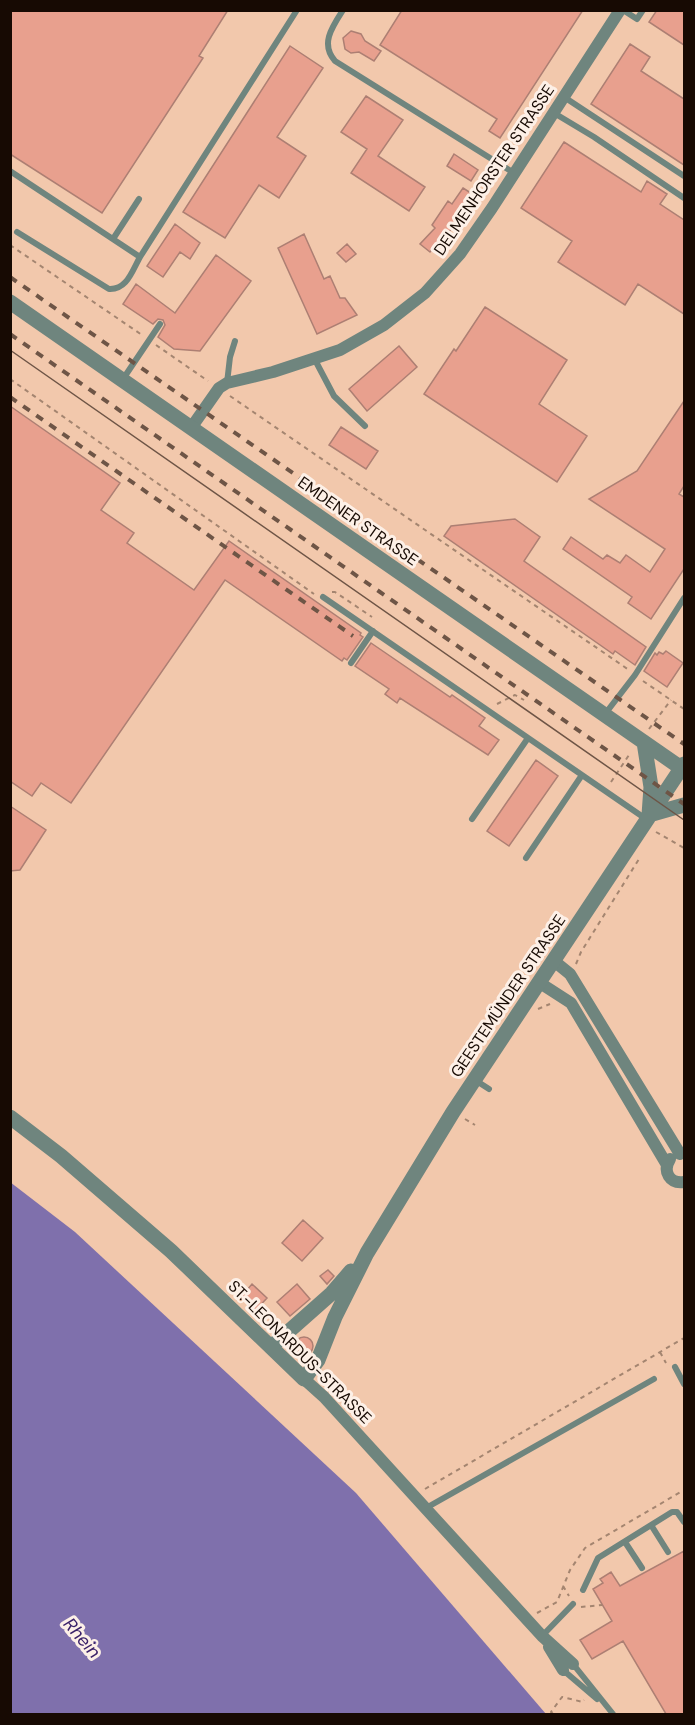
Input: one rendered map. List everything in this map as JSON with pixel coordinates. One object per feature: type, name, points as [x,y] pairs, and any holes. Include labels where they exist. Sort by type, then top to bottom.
[{"type":"street","name":"DELMENHORSTER STRASSE","points":[[223,386],[340,350],[384,325],[425,293],[460,254],[622,10]]},
{"type":"street","name":"EMDENER STRASSE","points":[[10,302],[683,767]]},
{"type":"street","points":[[192,428],[223,386]]},
{"type":"street","points":[[644,742],[651,787],[648,817],[684,805]]},
{"type":"street","name":"GEESTEMÜNDER STRASSE","points":[[304,1379],[318,1359],[335,1317],[367,1253],[474,1079],[683,767]]},
{"type":"street","points":[[554,961],[570,974],[682,1155],[672,1157],[667,1165]]},
{"type":"street","points":[[540,983],[572,1004],[667,1165],[669,1177],[683,1185]]},
{"type":"street","name":"ST.-LEONARDUS-STRASSE","points":[[10,1117],[61,1156],[171,1251],[324,1397],[415,1495],[568,1667]]},
{"type":"street","name":"GEESTEMÜNDER STRASSE","points":[[271,1347],[332,1293],[367,1253]]},
{"type":"lane","points":[[16,232],[109,289],[120,288],[297,10]]},
{"type":"lane","points":[[343,10],[328,37],[329,54],[335,61],[515,173]]},
{"type":"lane","points":[[622,10],[637,19],[643,10]]},
{"type":"lane","points":[[564,98],[684,176]]},
{"type":"lane","points":[[554,113],[594,136],[684,198]]},
{"type":"lane","points":[[10,171],[140,257]]},
{"type":"lane","points":[[113,239],[139,199]]},
{"type":"lane","points":[[122,380],[160,324]]},
{"type":"lane","points":[[223,386],[235,341]]},
{"type":"lane","points":[[314,358],[334,396],[364,426]]},
{"type":"lane","points":[[323,597],[582,776],[648,817]]},
{"type":"lane","points":[[605,715],[635,675],[684,598]]},
{"type":"lane","points":[[351,663],[373,631]]},
{"type":"lane","points":[[472,819],[528,738]]},
{"type":"lane","points":[[526,858],[582,776]]},
{"type":"lane","points":[[474,1079],[489,1089]]},
{"type":"lane","points":[[675,1367],[684,1384]]},
{"type":"lane","points":[[426,1508],[654,1379]]},
{"type":"lane","points":[[583,1590],[598,1558],[672,1512],[677,1512],[684,1522]]},
{"type":"lane","points":[[651,1525],[668,1552]]},
{"type":"lane","points":[[625,1542],[642,1568]]},
{"type":"lane","points":[[542,1636],[573,1604]]},
{"type":"lane","points":[[568,1667],[611,1712]]},
{"type":"lane","points":[[568,1667],[611,1712]]},
{"type":"path","points":[[10,245],[149,341],[223,386],[684,709]]},
{"type":"path","points":[[10,379],[313,594],[335,592],[380,623]]},
{"type":"path","points":[[500,711],[496,707],[498,703],[515,694],[524,700]]},
{"type":"path","points":[[616,765],[621,768]]},
{"type":"path","points":[[654,837],[658,832],[684,848]]},
{"type":"path","points":[[570,974],[592,932],[644,852]]},
{"type":"path","points":[[536,1010],[550,1004],[558,993]]},
{"type":"path","points":[[545,1006],[547,1011]]},
{"type":"path","points":[[415,1495],[467,1462],[494,1449],[569,1403],[684,1338]]},
{"type":"path","points":[[672,1340],[674,1344]]},
{"type":"path","points":[[647,1354],[649,1359]]},
{"type":"path","points":[[330,1362],[327,1373],[331,1388]]},
{"type":"path","points":[[621,1370],[623,1374]]},
{"type":"path","points":[[594,1385],[597,1389]]},
{"type":"path","points":[[542,1416],[545,1419]]},
{"type":"path","points":[[491,1446],[494,1449]]},
{"type":"path","points":[[553,1714],[551,1712],[562,1697],[583,1702],[592,1694]]},
{"type":"water","name":"Rhein","points":[[10,1182],[75,1232],[356,1493],[546,1714],[11,1714]]},
{"type":"building","points":[[10,10],[228,10],[199,56],[203,58],[102,213],[10,154]]},
{"type":"building","points":[[402,10],[583,10],[500,138],[489,131],[497,119],[380,45]]},
{"type":"building","points":[[657,10],[684,10],[684,45],[649,22]]},
{"type":"building","points":[[351,31],[361,34],[365,41],[381,51],[374,61],[359,52],[351,53],[345,49],[343,38]]},
{"type":"building","points":[[630,44],[650,57],[641,71],[684,99],[684,165],[591,104]]},
{"type":"building","points":[[290,46],[323,68],[277,137],[306,156],[279,198],[259,185],[225,238],[183,212]]},
{"type":"building","points":[[366,96],[403,120],[378,156],[425,187],[409,211],[351,173],[367,149],[341,132]]},
{"type":"building","points":[[564,142],[641,192],[647,181],[667,194],[660,204],[684,220],[684,314],[638,284],[625,305],[558,262],[572,241],[521,208]]},
{"type":"building","points":[[454,154],[478,170],[471,181],[447,166]]},
{"type":"building","points":[[463,188],[474,195],[447,235],[445,234],[430,252],[420,244],[435,228],[432,225],[448,201],[452,204]]},
{"type":"building","points":[[175,224],[200,243],[190,259],[180,252],[163,277],[147,266]]},
{"type":"building","points":[[304,234],[324,279],[330,276],[340,298],[345,298],[357,315],[317,334],[278,248]]},
{"type":"building","points":[[347,244],[356,254],[346,262],[337,253]]},
{"type":"building","points":[[216,255],[251,281],[200,351],[174,349],[158,337],[165,325],[163,320],[158,319],[153,324],[123,304],[136,284],[175,313]]},
{"type":"building","points":[[485,307],[567,360],[539,404],[587,436],[557,482],[424,394]]},
{"type":"building","points":[[399,346],[417,367],[367,411],[349,389]]},
{"type":"building","points":[[684,401],[684,486],[679,494],[684,497],[684,569],[651,619],[628,603],[632,597],[563,549],[571,537],[603,559],[607,555],[620,563],[626,555],[650,572],[665,549],[589,499],[637,471]]},
{"type":"building","points":[[10,406],[120,483],[101,510],[134,533],[127,543],[194,590],[229,541],[361,633],[363,637],[347,660],[344,658],[342,661],[225,580],[71,803],[41,783],[32,796],[10,781]]},
{"type":"building","points":[[341,427],[378,451],[366,469],[329,445]]},
{"type":"building","points":[[515,519],[540,537],[524,561],[646,647],[635,665],[615,651],[613,654],[444,536],[451,526]]},
{"type":"building","points":[[371,643],[485,718],[479,726],[499,740],[488,755],[400,698],[397,703],[385,694],[389,689],[355,666]]},
{"type":"building","points":[[666,651],[683,663],[667,687],[644,671],[655,653],[663,654]]},
{"type":"building","points":[[536,760],[558,776],[509,846],[487,831]]},
{"type":"building","points":[[10,806],[46,830],[20,870],[10,871]]},
{"type":"building","points":[[303,1220],[323,1238],[302,1261],[282,1243]]},
{"type":"building","points":[[328,1270],[334,1276],[327,1284],[320,1276]]},
{"type":"building","points":[[252,1284],[267,1298],[255,1311],[241,1297]]},
{"type":"building","points":[[297,1284],[310,1299],[290,1316],[277,1302]]},
{"type":"building","points":[[300,1337],[308,1337],[313,1342],[311,1353],[300,1355],[295,1350],[295,1342]]},
{"type":"building","points":[[684,1551],[684,1714],[666,1714],[623,1641],[592,1659],[580,1640],[612,1621],[593,1589],[603,1583],[600,1579],[611,1572],[620,1586]]},
{"type":"tram line","points":[[10,350],[684,820]]},
{"type":"railway","points":[[10,277],[684,744]]},
{"type":"railway","points":[[10,334],[684,804]]},
{"type":"railway","points":[[10,397],[353,636]]}]
